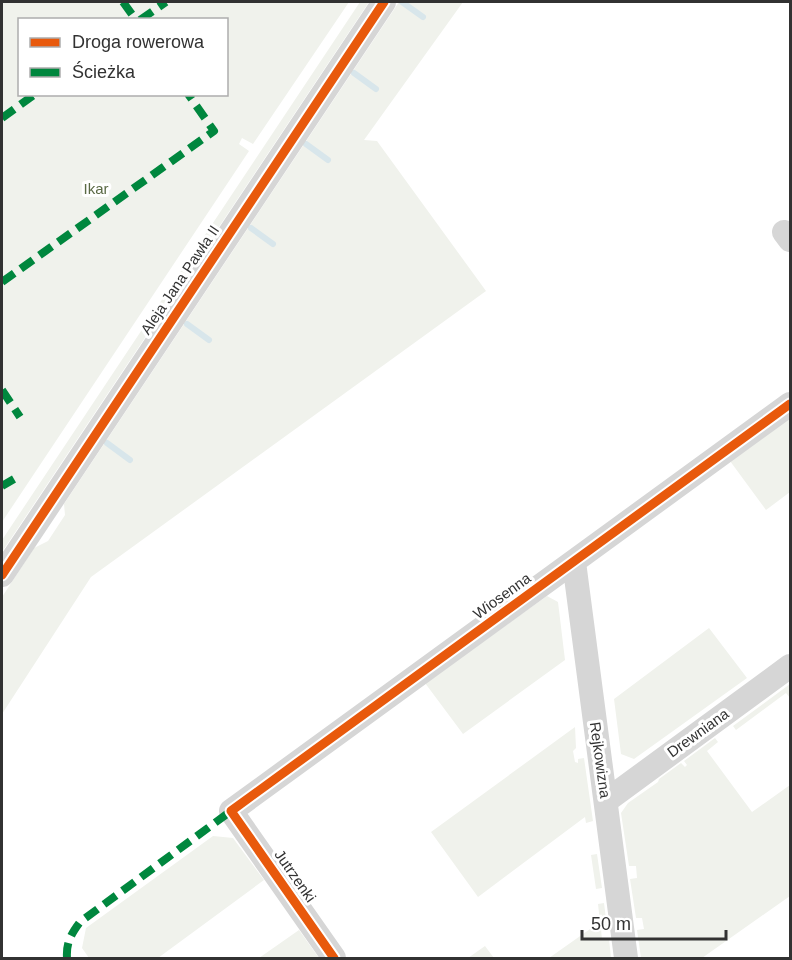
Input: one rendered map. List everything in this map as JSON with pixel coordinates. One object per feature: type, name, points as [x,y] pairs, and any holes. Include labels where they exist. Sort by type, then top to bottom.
[{"type":"street","name":"Aleja Jana Pawła II","points":[[2,575],[384,2]]},
{"type":"street","name":"Wiosenna","points":[[231,811],[790,404]]},
{"type":"street","name":"Rejkowizna","points":[[574,562],[626,958]]},
{"type":"street","name":"Drewniana","points":[[606,801],[790,666]]},
{"type":"street","name":"Jutrzenki","points":[[231,811],[334,958]]},
{"type":"green space","name":"Ikar","points":[[2,2],[349,2],[253,144],[242,138],[239,144],[249,151],[2,522]]},
{"type":"green space","points":[[360,2],[369,2],[2,552],[2,540]]},
{"type":"green space","points":[[399,2],[463,2],[364,140],[377,141],[486,291],[91,577],[2,714],[2,597],[34,548],[48,541],[65,515],[64,504]]},
{"type":"green space","points":[[790,416],[790,492],[766,510],[730,461]]},
{"type":"green space","points":[[547,596],[558,602],[565,660],[463,734],[425,683]]},
{"type":"green space","points":[[709,628],[747,678],[634,759],[621,754],[614,699]]},
{"type":"green space","points":[[790,684],[790,698],[786,693],[736,730],[733,726]]},
{"type":"green space","points":[[575,727],[576,748],[573,751],[575,762],[578,763],[578,759],[584,758],[593,821],[586,823],[585,817],[478,897],[431,832]]},
{"type":"green space","points":[[715,738],[718,742],[707,751],[752,812],[790,785],[790,896],[702,958],[641,958],[637,930],[644,929],[642,918],[636,918],[630,879],[637,878],[636,866],[629,866],[621,813],[628,803],[681,763],[685,767],[687,765],[684,761]]},
{"type":"green space","points":[[213,836],[233,838],[264,880],[158,958],[89,958],[82,948],[86,928]]},
{"type":"green space","points":[[597,854],[602,888],[596,889],[591,855]]},
{"type":"green space","points":[[604,903],[607,927],[601,929],[602,940],[609,939],[611,958],[549,958],[600,922],[598,904]]},
{"type":"green space","points":[[299,930],[319,958],[259,958]]},
{"type":"green space","points":[[485,946],[494,958],[468,958]]},
{"type":"waterway","points":[[402,2],[423,17]]},
{"type":"waterway","points":[[354,73],[376,89]]},
{"type":"waterway","points":[[306,144],[328,160]]},
{"type":"waterway","points":[[251,228],[273,244]]},
{"type":"waterway","points":[[187,324],[209,340]]},
{"type":"waterway","points":[[107,443],[130,460]]},
{"type":"marked path","points":[[123,2],[135,18]]},
{"type":"marked path","points":[[143,18],[166,2]]},
{"type":"marked path","points":[[2,118],[32,96]]},
{"type":"marked path","points":[[2,282],[214,131],[189,96]]},
{"type":"marked path","points":[[2,390],[20,417]]},
{"type":"marked path","points":[[2,486],[14,479]]},
{"type":"marked path","points":[[67,958],[70,939],[80,922],[231,811]]},
{"type":"cycle path","points":[[2,575],[384,2]]},
{"type":"cycle path","points":[[334,958],[231,811],[790,404]]}]
